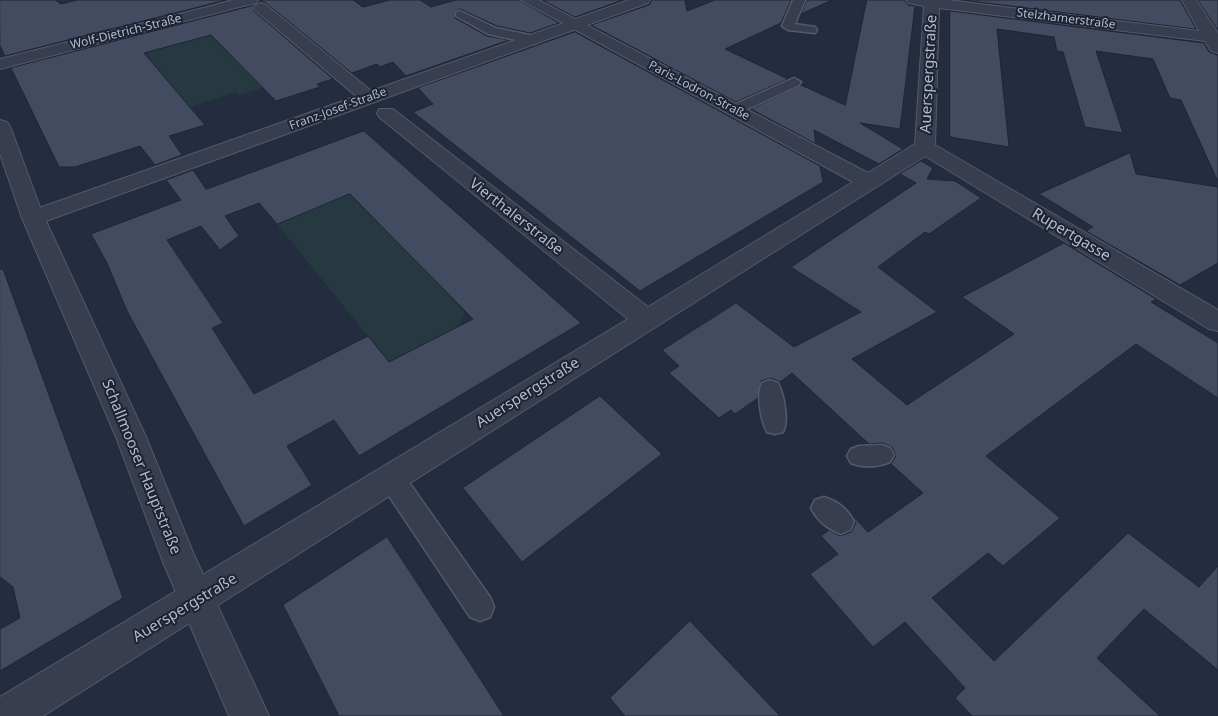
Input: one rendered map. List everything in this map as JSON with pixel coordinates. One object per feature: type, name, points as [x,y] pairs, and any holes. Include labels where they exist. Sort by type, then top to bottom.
[{"type":"street","name":"Paris-Lodron-Straße","points":[[528,0],[869,182]]},
{"type":"street","name":"Franz-Josef-Straße","points":[[33,218],[643,0]]},
{"type":"street","points":[[1190,0],[1216,41]]},
{"type":"street","name":"Stelzhamerstraße","points":[[926,1],[1216,41]]},
{"type":"street","name":"Auerspergstraße","points":[[6,716],[197,600],[646,319],[924,148],[926,1]]},
{"type":"street","points":[[255,3],[370,98]]},
{"type":"street","name":"Wolf-Dietrich-Straße","points":[[0,64],[223,7],[255,3]]},
{"type":"street","name":"Vierthalerstraße","points":[[386,113],[646,319]]},
{"type":"street","name":"Schallmooser Hauptstraße","points":[[0,126],[33,218],[131,436],[197,600],[249,716]]},
{"type":"street","name":"Rupertgasse","points":[[924,148],[1218,322]]},
{"type":"lane","points":[[799,0],[788,26],[811,30]]},
{"type":"lane","points":[[460,14],[492,31],[535,40]]},
{"type":"lane","points":[[734,110],[794,82]]},
{"type":"lane","points":[[770,389],[775,425]]},
{"type":"lane","points":[[392,479],[480,607]]},
{"type":"shaded area","points":[[218,31],[221,46],[271,85],[239,95],[236,92],[149,120],[154,65],[145,53]]},
{"type":"shaded area","points":[[333,161],[464,312],[460,325],[389,362],[277,224],[310,210]]},
{"type":"building","points":[[0,0],[55,0],[61,4],[77,0],[226,0],[5,56],[0,46]]},
{"type":"building","points":[[260,0],[353,0],[363,7],[390,0],[420,0],[431,7],[456,0],[519,0],[559,23],[530,33],[497,26],[460,9],[455,11],[455,18],[487,36],[509,40],[406,76],[393,62],[380,67],[377,64],[352,73]]},
{"type":"building","points":[[543,0],[623,0],[575,17]]},
{"type":"building","points":[[652,0],[685,0],[687,11],[715,0],[791,0],[781,23],[725,49],[788,79],[736,102],[591,25],[649,5]]},
{"type":"building","points":[[807,0],[832,0],[801,14]]},
{"type":"building","points":[[867,0],[904,0],[908,5],[915,6],[900,129],[860,123],[903,149],[879,164],[814,130],[816,144],[751,109],[801,85],[845,105]]},
{"type":"building","points":[[963,0],[1180,0],[1196,29]]},
{"type":"building","points":[[1198,0],[1218,0],[1218,30]]},
{"type":"building","points":[[252,6],[254,11],[333,79],[317,84],[320,87],[276,101],[211,35],[144,53],[205,125],[169,136],[182,155],[155,165],[140,146],[75,167],[59,167],[11,68]]},
{"type":"building","points":[[950,11],[1204,43],[1209,52],[1218,55],[1218,182],[1181,100],[1170,98],[1153,59],[1096,51],[1123,133],[1085,127],[1063,52],[1057,51],[1054,37],[997,29],[1009,147],[950,137]]},
{"type":"building","points":[[575,32],[820,166],[823,182],[640,291],[413,112],[433,104],[418,88]]},
{"type":"building","points":[[364,131],[581,323],[359,456],[334,420],[287,446],[312,485],[244,526],[127,311],[107,263],[91,234],[181,200],[166,180],[193,170],[206,189]],"holes":[[[350,194],[473,319],[389,362],[368,336],[254,394],[212,328],[223,323],[167,240],[201,226],[220,250],[239,236],[225,216],[259,203],[277,224]]]},
{"type":"building","points":[[1130,153],[1136,174],[1218,187],[1218,263],[1180,285],[1086,231],[1093,227],[1039,194]]},
{"type":"building","points":[[921,161],[933,168],[927,179],[955,181],[981,198],[929,234],[925,232],[878,267],[937,312],[852,359],[907,405],[1014,334],[962,297],[1064,243],[1156,299],[1151,302],[1218,343],[1218,398],[1136,344],[986,456],[1060,518],[1003,566],[988,553],[932,598],[994,661],[1128,533],[1199,587],[1218,566],[1218,670],[1144,609],[1097,658],[1160,716],[972,716],[955,698],[965,688],[905,622],[873,647],[810,574],[838,554],[821,536],[829,530],[840,536],[851,532],[856,523],[852,515],[868,532],[923,493],[891,464],[896,456],[892,447],[882,443],[869,444],[792,373],[780,382],[771,378],[761,381],[758,398],[735,414],[731,410],[719,418],[669,373],[679,366],[662,350],[736,303],[794,347],[861,312],[791,267],[916,183],[900,174]]},
{"type":"building","points":[[0,269],[3,269],[123,598],[0,671],[0,629],[20,618],[13,587],[0,577]]},
{"type":"building","points":[[600,396],[662,454],[522,562],[463,488]]},
{"type":"building","points":[[387,537],[504,716],[339,716],[283,605]]},
{"type":"building","points":[[690,621],[780,716],[625,716],[610,698]]}]
